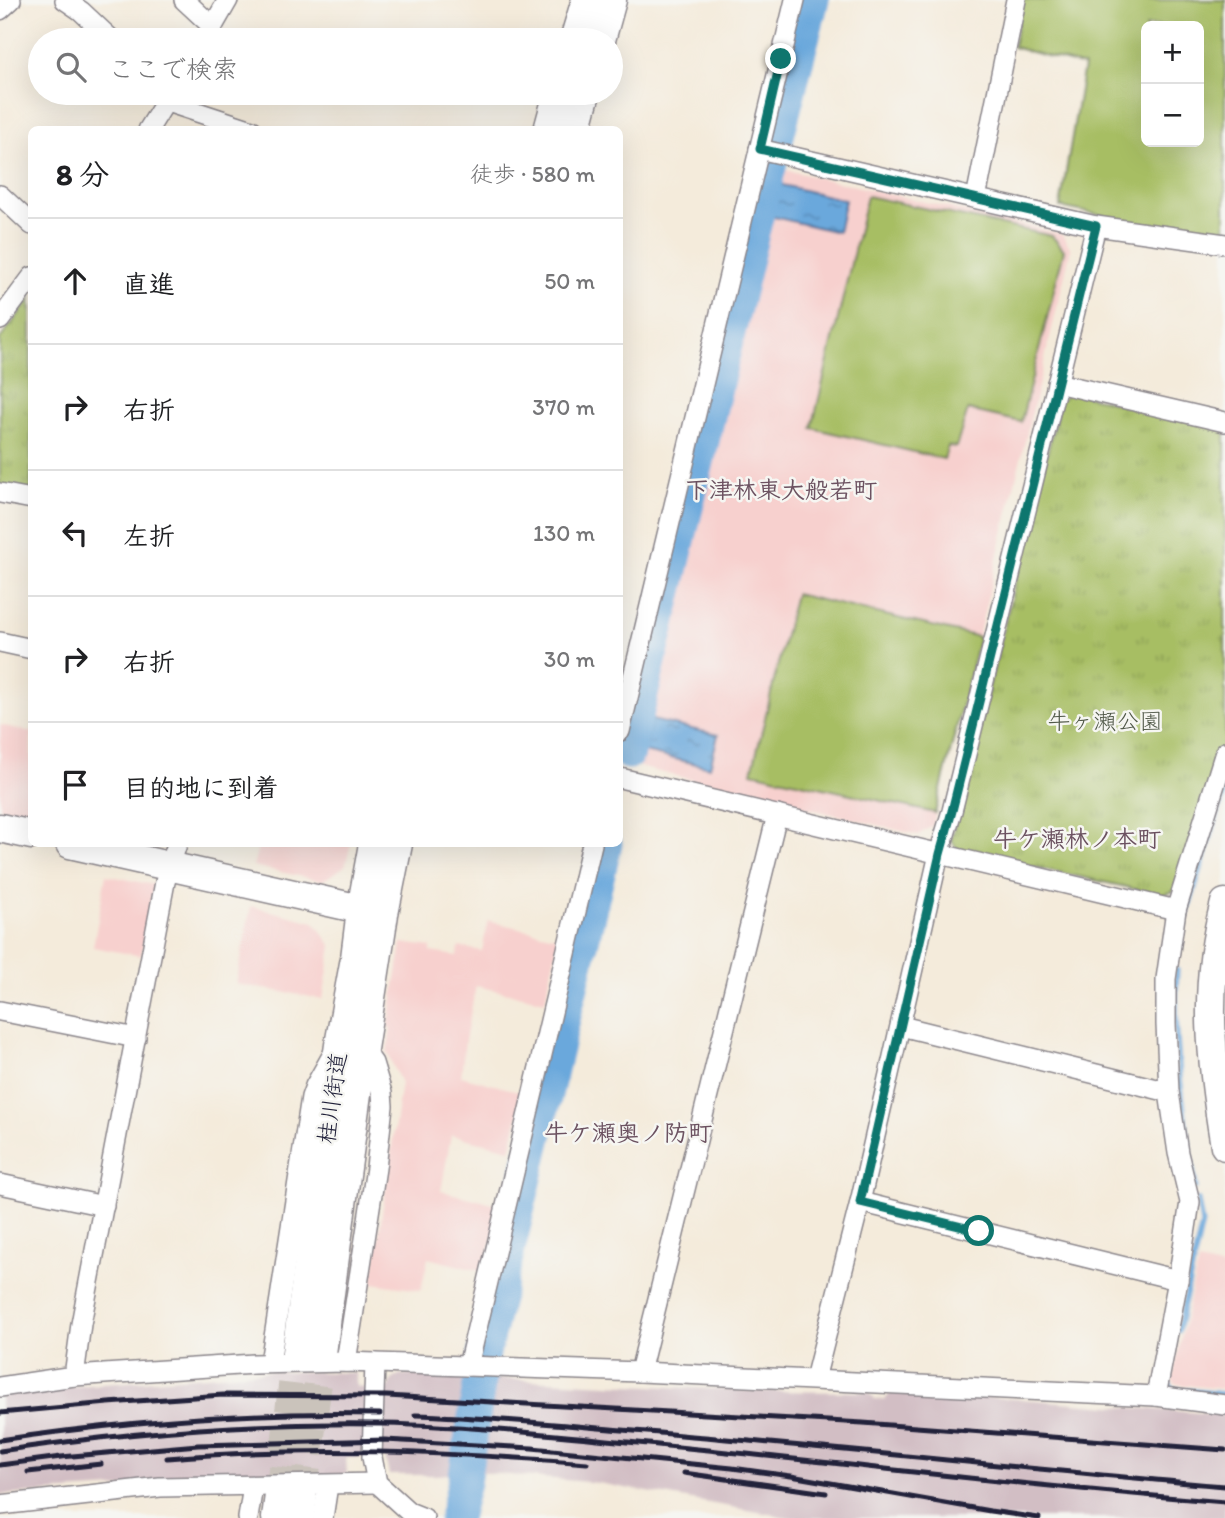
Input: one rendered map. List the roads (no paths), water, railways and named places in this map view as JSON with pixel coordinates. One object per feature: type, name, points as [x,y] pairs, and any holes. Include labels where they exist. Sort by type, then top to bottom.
[{"type":"street","points":[[0,10],[10,0]]},
{"type":"street","points":[[184,0],[205,28]]},
{"type":"street","points":[[212,28],[228,0]]},
{"type":"street","points":[[578,28],[586,0]]},
{"type":"street","points":[[604,28],[612,0]]},
{"type":"street","points":[[623,719],[770,151],[795,0]]},
{"type":"street","points":[[976,198],[1016,0]]},
{"type":"street","points":[[69,1],[99,28]]},
{"type":"street","points":[[155,126],[165,105]]},
{"type":"street","points":[[193,105],[243,126]]},
{"type":"street","points":[[549,126],[555,105]]},
{"type":"street","points":[[577,126],[583,105]]},
{"type":"street","points":[[770,151],[1096,226],[1225,244]]},
{"type":"street","points":[[0,195],[28,221]]},
{"type":"street","points":[[815,1379],[860,1202],[940,854],[1096,226]]},
{"type":"street","points":[[0,320],[28,283]]},
{"type":"street","points":[[1057,383],[1225,422]]},
{"type":"street","points":[[0,493],[28,498]]},
{"type":"street","points":[[0,642],[28,648]]},
{"type":"street","points":[[1156,1396],[1190,1202],[1178,1153],[1170,1092],[1166,979],[1176,910],[1225,752]]},
{"type":"street","points":[[623,779],[1176,910]]},
{"type":"street","points":[[640,1372],[777,816]]},
{"type":"street","points":[[0,828],[28,834]]},
{"type":"street","points":[[99,847],[174,855],[373,912]]},
{"type":"street","name":"桂川街道","points":[[321,1356],[351,1047],[373,912],[373,847]]},
{"type":"street","name":"桂川街道","points":[[373,912],[397,847]]},
{"type":"street","points":[[476,1366],[592,847]]},
{"type":"street","points":[[74,1376],[81,1324],[135,1038],[165,882],[174,855]]},
{"type":"street","points":[[1225,903],[1212,976],[1210,1030],[1213,1070],[1225,1146]]},
{"type":"street","points":[[0,1012],[135,1038]]},
{"type":"street","points":[[901,1026],[1170,1092]]},
{"type":"street","points":[[270,1363],[311,1097],[315,1086],[351,1047],[373,1063],[383,1106],[376,1168],[321,1356]]},
{"type":"street","points":[[0,1184],[104,1206]]},
{"type":"street","points":[[860,1202],[1178,1280]]},
{"type":"street","points":[[0,1387],[74,1376],[270,1363],[321,1356],[375,1363],[815,1379],[1156,1396],[1225,1405]]},
{"type":"street","points":[[375,1363],[372,1457],[377,1483],[409,1512],[424,1518]]},
{"type":"street","points":[[248,1518],[290,1500],[377,1483]]},
{"type":"street","points":[[0,1505],[160,1488],[290,1500],[323,1518]]},
{"type":"water","points":[[778,184],[845,200],[838,232],[770,216]]},
{"type":"water","points":[[652,720],[718,735],[710,767],[644,752]]},
{"type":"waterway","points":[[628,753],[754,229],[813,0]]},
{"type":"waterway","points":[[1182,930],[1225,792]]},
{"type":"waterway","points":[[455,1518],[464,1482],[484,1353],[605,847]]},
{"type":"waterway","points":[[1177,970],[1178,1052],[1196,1187]]},
{"type":"waterway","points":[[1178,1331],[1202,1224],[1198,1200]]},
{"type":"waterway","points":[[1167,1378],[1173,1389],[1225,1394]]},
{"type":"tunnel","points":[[279,1495],[296,1353]]},
{"type":"tunnel","points":[[303,1496],[322,1353]]},
{"type":"railway","points":[[0,1413],[223,1395],[387,1396],[863,1423],[1225,1450]]},
{"type":"railway","points":[[0,1440],[190,1419],[285,1414],[380,1414]]},
{"type":"railway","points":[[415,1415],[697,1436],[1225,1486]]},
{"type":"railway","points":[[0,1451],[95,1438],[238,1427],[419,1425],[567,1436],[1225,1502]]},
{"type":"railway","points":[[0,1465],[198,1445],[385,1440],[532,1448],[732,1468],[1039,1518]]},
{"type":"railway","points":[[167,1458],[324,1451],[482,1456],[587,1463]]},
{"type":"railway","points":[[28,1472],[101,1464]]},
{"type":"railway","points":[[684,1473],[826,1493]]},
{"type":"district","name":"下津林東大般若町","points":[[781,489]]},
{"type":"district","name":"牛ケ瀬林ノ本町","points":[[1077,838]]},
{"type":"district","name":"牛ケ瀬奥ノ防町","points":[[628,1132]]},
{"type":"park label","name":"牛ヶ瀬公園","points":[[1105,721]]}]
